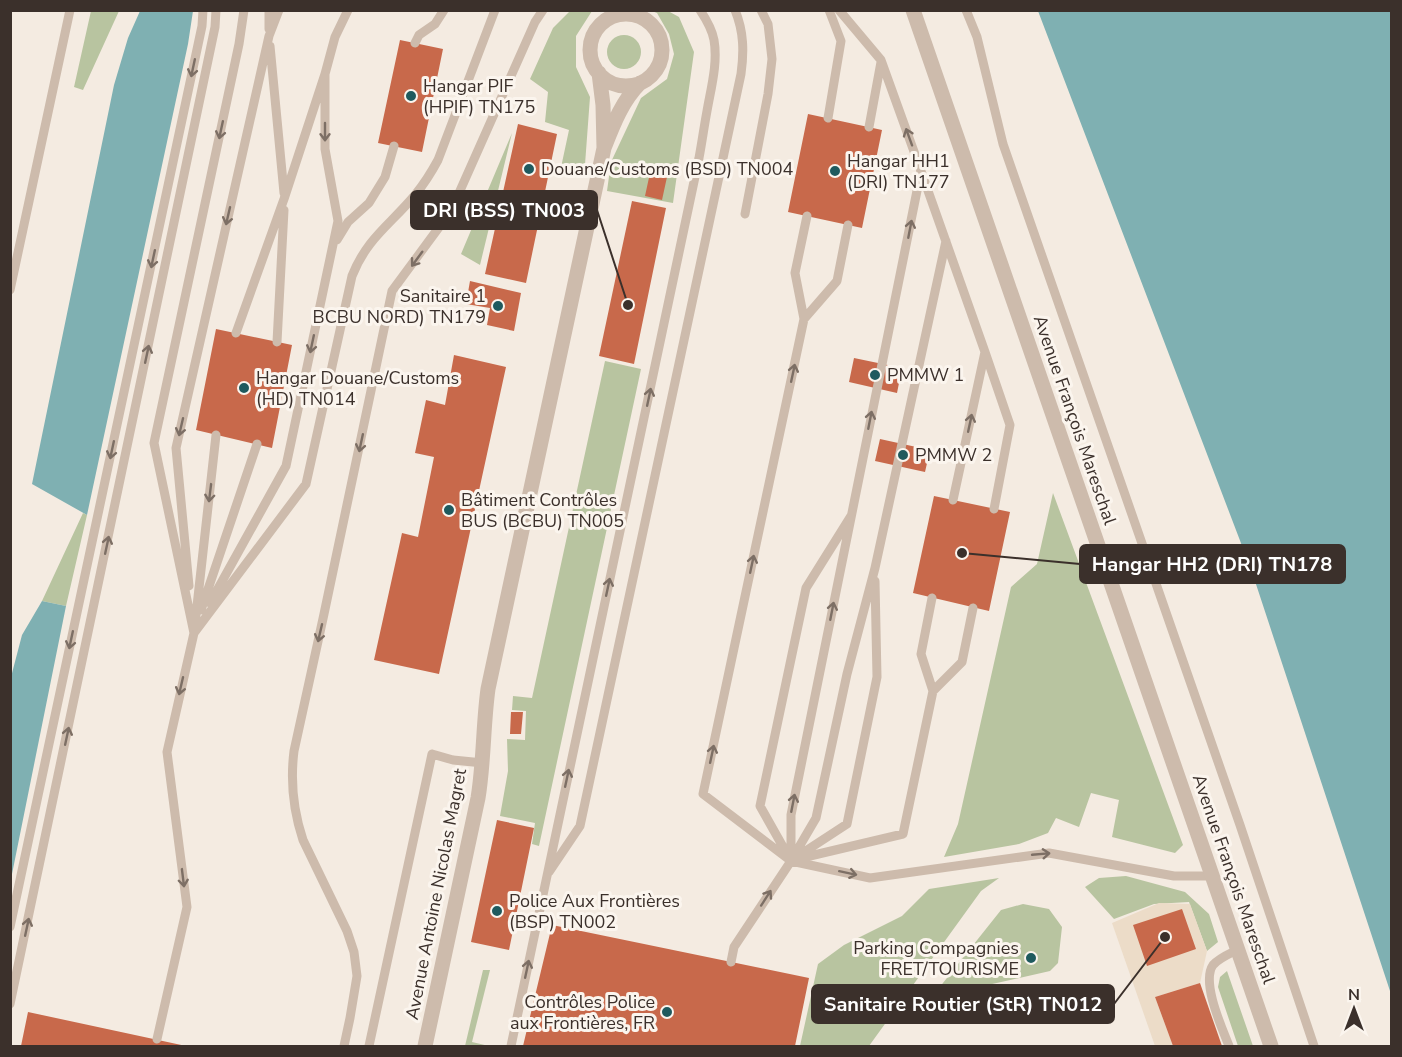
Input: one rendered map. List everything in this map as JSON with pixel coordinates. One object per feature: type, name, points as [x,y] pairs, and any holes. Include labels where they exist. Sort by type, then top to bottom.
[{"type":"street","name":"Avenue François Mareschal","points":[[913,10],[1270,1047]]},
{"type":"street","name":"Avenue Antoine Nicolas Magret","points":[[425,1047],[478,798],[483,764],[488,689],[604,148],[623,105],[632,91],[650,76],[660,62],[661,38],[646,20],[635,15],[623,14],[611,17],[594,33],[591,45],[593,62],[599,73],[603,105],[604,148]]},
{"type":"street","points":[[599,73],[607,80],[618,84],[629,85],[640,82]]},
{"type":"lane","points":[[10,290],[70,10]]},
{"type":"lane","points":[[10,927],[202,26],[203,10]]},
{"type":"lane","points":[[10,1004],[215,27],[216,10]]},
{"type":"lane","points":[[194,633],[154,443],[240,44],[244,10]]},
{"type":"lane","points":[[269,10],[269,36],[284,199],[278,342]]},
{"type":"lane","points":[[194,633],[176,448],[269,36],[279,10]]},
{"type":"lane","points":[[236,333],[284,199],[335,37],[348,10]]},
{"type":"lane","points":[[415,43],[419,35],[435,24],[444,10]]},
{"type":"lane","points":[[194,633],[306,484],[352,276],[357,263],[373,238],[414,196],[434,168],[495,10]]},
{"type":"lane","points":[[344,1047],[357,976],[354,952],[347,931],[298,826],[291,782],[296,741],[392,291],[451,212],[535,22],[543,10]]},
{"type":"lane","points":[[510,1047],[703,135],[715,54],[710,28],[700,10]]},
{"type":"lane","points":[[546,877],[580,826],[741,74],[744,44],[735,10]]},
{"type":"lane","points":[[745,214],[768,94],[772,59],[768,24],[761,10]]},
{"type":"lane","points":[[828,118],[841,41],[829,10]]},
{"type":"lane","points":[[839,10],[881,60],[1010,425],[994,509]]},
{"type":"lane","points":[[966,10],[977,37],[1003,144],[1240,825],[1314,1047]]},
{"type":"lane","points":[[868,127],[881,60]]},
{"type":"lane","points":[[194,633],[286,466],[338,221],[325,149],[325,74]]},
{"type":"lane","points":[[334,245],[348,222],[369,203],[385,177],[394,146]]},
{"type":"lane","points":[[791,861],[791,815],[921,171]]},
{"type":"lane","points":[[807,216],[795,273],[804,320],[704,794],[791,861],[870,878],[1049,853],[1174,876],[1212,876]]},
{"type":"lane","points":[[804,320],[837,281],[848,225]]},
{"type":"lane","points":[[731,962],[734,947],[791,861],[816,818],[847,674],[875,568],[946,241]]},
{"type":"lane","points":[[954,500],[985,352]]},
{"type":"lane","points":[[194,633],[216,435]]},
{"type":"lane","points":[[157,1039],[187,907],[167,752],[194,633],[256,444]]},
{"type":"lane","points":[[791,861],[760,806],[806,588],[851,516]]},
{"type":"lane","points":[[791,861],[847,824],[876,677],[875,568]]},
{"type":"lane","points":[[791,861],[903,834],[933,691],[921,654],[932,598]]},
{"type":"lane","points":[[933,691],[962,662],[973,608]]},
{"type":"lane","points":[[369,1047],[432,754],[453,760],[483,764]]},
{"type":"lane","points":[[1229,1047],[1209,990],[1209,977],[1213,966],[1223,957],[1237,950]]},
{"type":"green space","points":[[91,11],[119,11],[83,90],[74,87]]},
{"type":"green space","points":[[570,11],[592,11],[576,36],[576,67],[590,97],[584,178],[560,172],[569,130],[545,122],[548,92],[530,79],[553,28]]},
{"type":"green space","points":[[652,11],[668,11],[679,17],[694,52],[673,203],[607,191],[611,162],[641,98],[667,79],[674,54],[669,34],[657,13]]},
{"type":"green space","points":[[624,35],[636,40],[641,52],[636,64],[624,69],[612,64],[607,52],[612,40]]},
{"type":"green space","points":[[512,133],[480,265],[461,254]]},
{"type":"green space","points":[[605,361],[641,369],[539,846],[532,844],[535,823],[500,816],[508,771],[507,739],[525,740],[526,711],[512,710],[513,696],[532,698]]},
{"type":"green space","points":[[1053,493],[1183,845],[1175,853],[1112,837],[1119,800],[1091,793],[1079,827],[1056,818],[1048,833],[1019,844],[944,857],[958,824],[1011,587],[1037,564]]},
{"type":"green space","points":[[83,513],[87,515],[66,606],[42,601]]},
{"type":"green space","points":[[1126,876],[1185,892],[1209,914],[1218,942],[1207,951],[1189,902],[1154,904],[1114,919],[1085,887],[1099,878]]},
{"type":"green space","points":[[999,878],[981,891],[869,1046],[800,1046],[818,964],[844,945],[902,916],[929,889]]},
{"type":"green space","points":[[1023,904],[1049,909],[1062,927],[1058,963],[1050,971],[952,993],[935,993],[1001,910]]},
{"type":"green space","points":[[483,970],[490,970],[472,1042],[489,1046],[465,1046]]},
{"type":"green space","points":[[1227,971],[1253,1046],[1238,1046],[1218,987],[1220,977]]},
{"type":"shaded area","points":[[1159,903],[1190,904],[1207,951],[1200,983],[1155,997],[1173,1046],[1155,1046],[1112,923]]},
{"type":"water","points":[[140,11],[193,11],[188,44],[87,515],[32,484],[114,85],[128,38]]},
{"type":"water","points":[[1038,11],[1391,11],[1391,994],[1252,572]]},
{"type":"water","points":[[42,601],[66,606],[11,879],[11,677],[22,635]]},
{"type":"building","name":"Hangar PIF (HPIF) TN175","points":[[400,40],[443,49],[422,152],[378,143]]},
{"type":"building","name":"Hangar HH1 (DRI) TN177","points":[[808,114],[882,130],[862,228],[788,212]]},
{"type":"building","name":"Douane/Customs (BSD) TN004","points":[[518,124],[557,134],[526,283],[485,274]]},
{"type":"building","points":[[650,173],[667,177],[662,200],[645,196]]},
{"type":"building","points":[[632,201],[666,208],[634,364],[599,356]]},
{"type":"building","name":"Sanitaire 1 BCBU NORD) TN179","points":[[470,281],[521,293],[514,331],[487,325],[490,308],[466,304]]},
{"type":"building","name":"Hangar Douane/Customs (HD) TN014","points":[[216,329],[292,345],[272,448],[196,430]]},
{"type":"building","name":"Bâtiment Contrôles BUS (BCBU) TN005","points":[[454,355],[506,367],[439,674],[374,660],[402,533],[418,537],[434,457],[415,453],[426,400],[445,405]]},
{"type":"building","name":"PMMW 1","points":[[854,358],[902,368],[897,393],[849,382]]},
{"type":"building","name":"PMMW 2","points":[[880,439],[930,450],[925,472],[875,461]]},
{"type":"building","points":[[934,496],[1010,512],[989,611],[913,593]]},
{"type":"building","points":[[511,712],[523,712],[521,734],[510,734]]},
{"type":"building","name":"Police Aux Frontières (BSP) TN002","points":[[497,820],[534,828],[509,950],[471,942]]},
{"type":"building","points":[[1182,909],[1196,949],[1147,966],[1133,925]]},
{"type":"building","name":"Contrôles Police aux Frontières, FR","points":[[552,925],[809,978],[795,1046],[523,1046]]},
{"type":"building","points":[[1200,983],[1222,1046],[1173,1046],[1155,997]]},
{"type":"building","points":[[28,1012],[186,1046],[21,1046]]},
{"type":"place","name":"Hangar PIF (HPIF) TN175","points":[[411,96]]},
{"type":"place","name":"Douane/Customs (BSD) TN004","points":[[529,169]]},
{"type":"place","name":"Hangar HH1 (DRI) TN177","points":[[835,171]]},
{"type":"place","name":"DRI (BSS) TN003","points":[[628,305]]},
{"type":"place","name":"Sanitaire 1 BCBU NORD) TN179","points":[[498,306]]},
{"type":"place","name":"PMMW 1","points":[[875,375]]},
{"type":"place","name":"Hangar Douane/Customs (HD) TN014","points":[[244,388]]},
{"type":"place","name":"PMMW 2","points":[[903,455]]},
{"type":"place","name":"Bâtiment Contrôles BUS (BCBU) TN005","points":[[449,510]]},
{"type":"place","name":"Hangar HH2 (DRI) TN178","points":[[962,553]]},
{"type":"place","name":"Police Aux Frontières (BSP) TN002","points":[[497,911]]},
{"type":"place","name":"Sanitaire Routier (StR) TN012","points":[[1165,937]]},
{"type":"place","name":"Parking Compagnies FRET/TOURISME","points":[[1031,958]]},
{"type":"place","name":"Contrôles Police aux Frontières, FR","points":[[667,1012]]}]
